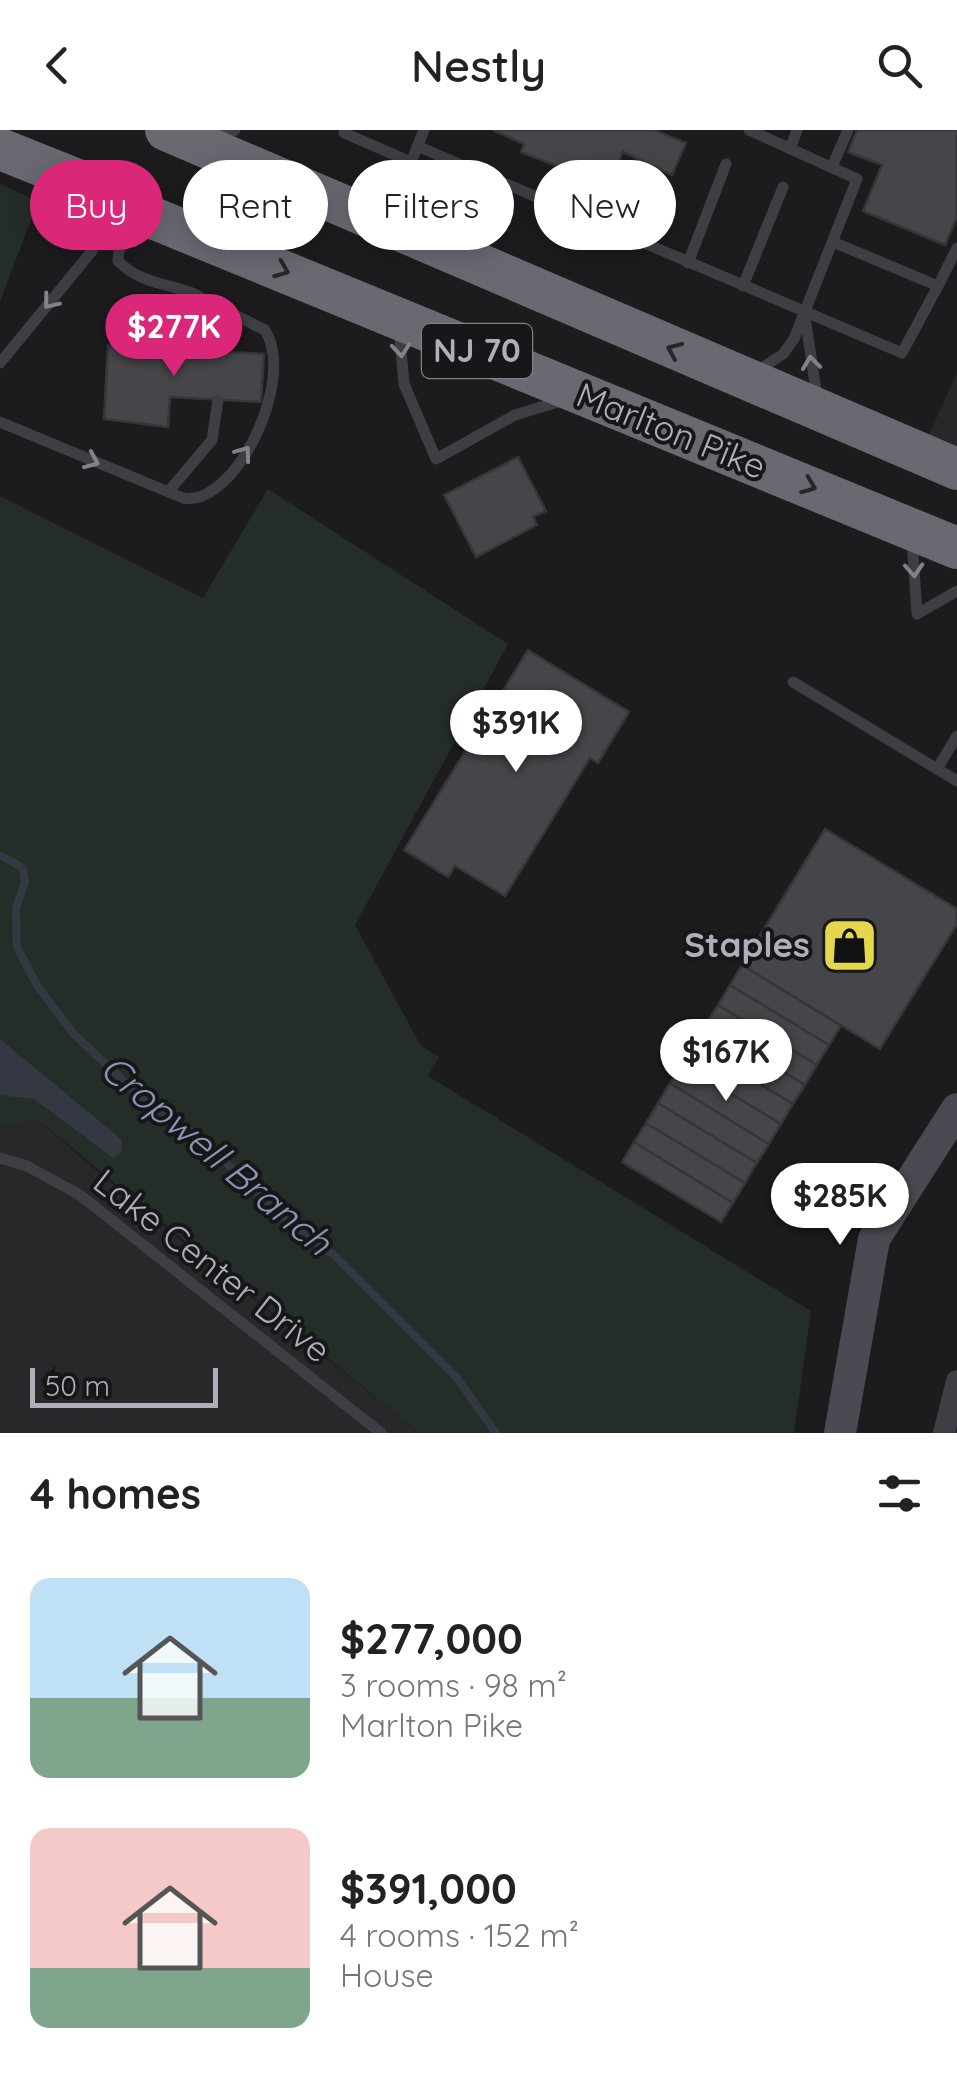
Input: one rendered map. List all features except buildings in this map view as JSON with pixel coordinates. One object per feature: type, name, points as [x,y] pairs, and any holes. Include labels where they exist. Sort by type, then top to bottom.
[{"type":"highway","name":"NJ 70","points":[[199,134],[348,206]]},
{"type":"highway","name":"Marlton Pike","points":[[0,149],[30,161]]},
{"type":"highway","name":"Marlton Pike","points":[[163,222],[957,548]]},
{"type":"highway","name":"NJ 70","points":[[448,250],[957,469]]},
{"type":"street","points":[[840,1433],[874,1239],[957,1109]]},
{"type":"street","points":[[944,1433],[957,1381]]},
{"type":"lane","points":[[346,130],[344,133],[410,162],[424,130]]},
{"type":"lane","points":[[731,375],[753,372],[784,354],[857,179],[749,130]]},
{"type":"lane","points":[[790,149],[798,130]]},
{"type":"lane","points":[[832,167],[848,130]]},
{"type":"lane","points":[[417,146],[449,160]]},
{"type":"lane","points":[[688,263],[726,164]]},
{"type":"lane","points":[[744,286],[783,187]]},
{"type":"lane","points":[[514,188],[902,353],[957,248]]},
{"type":"lane","points":[[833,242],[938,286]]},
{"type":"lane","points":[[0,362],[92,250]]},
{"type":"lane","points":[[0,422],[190,500],[212,490],[248,448],[273,397],[277,364],[265,330],[118,261],[118,250]]},
{"type":"lane","points":[[462,250],[464,257]]},
{"type":"lane","points":[[209,302],[221,324],[220,352]]},
{"type":"lane","points":[[804,313],[822,412]]},
{"type":"lane","points":[[398,316],[404,384],[436,458],[515,415],[579,395]]},
{"type":"lane","points":[[168,492],[212,440],[218,400]]},
{"type":"lane","points":[[911,526],[917,614],[957,591]]},
{"type":"lane","points":[[793,682],[957,782]]},
{"type":"lane","points":[[937,769],[956,740]]},
{"type":"lane","name":"Lake Center Drive","points":[[0,1158],[27,1166],[80,1195],[381,1433]]},
{"type":"shaded area","points":[[0,184],[30,197],[30,222],[0,302]]},
{"type":"shaded area","points":[[957,372],[957,469],[921,453]]},
{"type":"shaded area","points":[[268,489],[508,644],[355,925],[421,1046],[439,1057],[428,1076],[811,1311],[794,1433],[419,1433],[39,1121],[0,1127],[0,496],[203,598]]},
{"type":"shaded area","points":[[0,1039],[122,1140],[121,1153],[113,1158],[34,1099],[0,1095]]},
{"type":"shaded area","points":[[39,1121],[419,1433],[0,1433],[0,1127]]},
{"type":"waterway","name":"Cropwell Branch","points":[[0,855],[23,868],[25,882],[16,908],[17,947],[38,987],[73,1033],[150,1106],[201,1138],[289,1224],[335,1256],[457,1378],[496,1433]]},
{"type":"place","name":"Staples","points":[[849,945]]}]
